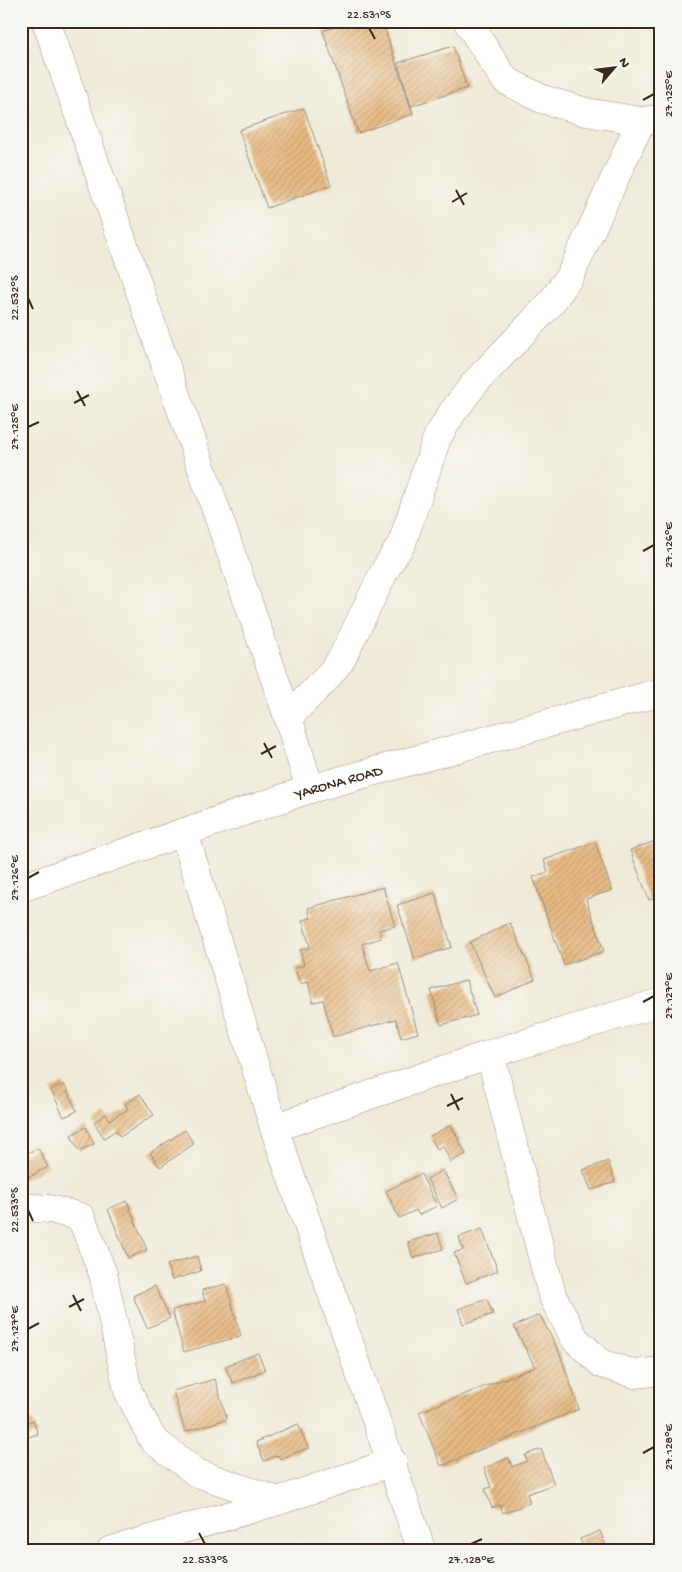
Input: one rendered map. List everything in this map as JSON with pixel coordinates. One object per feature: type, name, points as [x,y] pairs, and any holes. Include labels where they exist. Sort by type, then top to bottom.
[{"type":"street","points":[[46,21],[288,717],[310,789]]},
{"type":"street","points":[[288,717],[324,682],[341,660],[386,568],[402,544],[437,438],[452,413],[474,384],[550,304],[570,276],[651,120],[586,112],[542,99],[505,80],[467,21]]},
{"type":"street","name":"YARONA ROAD","points":[[21,888],[310,789],[661,692]]},
{"type":"street","points":[[184,832],[274,1128],[393,1462],[422,1551]]},
{"type":"street","points":[[274,1128],[490,1054],[661,1002]]},
{"type":"street","points":[[490,1054],[552,1295],[574,1339],[602,1364],[635,1374],[661,1371]]},
{"type":"street","points":[[21,1207],[50,1209],[81,1218],[103,1274],[128,1390],[153,1440],[197,1473],[278,1501]]},
{"type":"street","points":[[110,1551],[278,1501],[393,1462]]},
{"type":"building","points":[[351,21],[382,21],[413,114],[358,133],[323,31]]},
{"type":"building","points":[[453,46],[467,88],[411,106],[398,63]]},
{"type":"building","points":[[304,108],[331,185],[267,208],[239,130]]},
{"type":"building","points":[[661,839],[661,896],[649,900],[630,850]]},
{"type":"building","points":[[595,842],[612,890],[586,899],[604,951],[564,965],[533,877],[548,872],[544,860]]},
{"type":"building","points":[[383,887],[395,926],[379,930],[381,938],[362,944],[370,971],[398,963],[418,1033],[401,1038],[396,1019],[333,1037],[323,1000],[313,1002],[308,982],[300,984],[295,968],[304,965],[300,950],[310,947],[302,920],[311,918],[308,908]]},
{"type":"building","points":[[435,893],[452,947],[415,959],[397,905]]},
{"type":"building","points":[[510,923],[535,979],[495,998],[470,942]]},
{"type":"building","points":[[466,980],[477,1015],[441,1025],[431,990]]},
{"type":"building","points":[[64,1084],[77,1111],[64,1117],[51,1090]]},
{"type":"building","points":[[140,1094],[154,1115],[120,1137],[116,1130],[104,1138],[94,1122],[106,1114],[110,1120],[128,1109],[125,1104]]},
{"type":"building","points":[[451,1125],[466,1154],[451,1162],[443,1146],[437,1149],[430,1136]]},
{"type":"building","points":[[86,1127],[94,1144],[79,1151],[71,1135]]},
{"type":"building","points":[[185,1130],[194,1144],[160,1167],[150,1153]]},
{"type":"building","points":[[38,1148],[48,1167],[21,1181],[21,1156]]},
{"type":"building","points":[[608,1161],[615,1182],[591,1190],[583,1170]]},
{"type":"building","points":[[443,1170],[458,1199],[442,1208],[427,1179]]},
{"type":"building","points":[[421,1174],[437,1206],[419,1215],[416,1210],[399,1218],[386,1191]]},
{"type":"building","points":[[127,1201],[147,1250],[128,1258],[108,1209]]},
{"type":"building","points":[[482,1229],[498,1271],[466,1283],[454,1253],[463,1250],[459,1237]]},
{"type":"building","points":[[438,1233],[443,1249],[413,1258],[408,1242]]},
{"type":"building","points":[[197,1256],[201,1271],[172,1280],[167,1265]]},
{"type":"building","points":[[226,1284],[241,1336],[184,1352],[172,1310],[205,1301],[202,1290]]},
{"type":"building","points":[[155,1286],[170,1318],[147,1328],[133,1296]]},
{"type":"building","points":[[487,1299],[493,1314],[463,1324],[458,1309]]},
{"type":"building","points":[[540,1315],[560,1354],[579,1409],[441,1466],[419,1412],[535,1367],[514,1326]]},
{"type":"building","points":[[258,1353],[265,1370],[233,1383],[225,1366]]},
{"type":"building","points":[[215,1379],[227,1419],[185,1432],[173,1391]]},
{"type":"building","points":[[33,1420],[38,1434],[22,1439],[27,1454],[21,1456],[21,1424]]},
{"type":"building","points":[[298,1424],[308,1448],[280,1459],[278,1455],[264,1461],[256,1442]]},
{"type":"building","points":[[541,1449],[554,1484],[527,1494],[530,1503],[503,1513],[500,1505],[492,1508],[485,1489],[491,1487],[484,1468],[509,1458],[512,1467],[527,1461],[525,1455]]},
{"type":"building","points":[[600,1531],[608,1551],[585,1551],[580,1539]]}]
